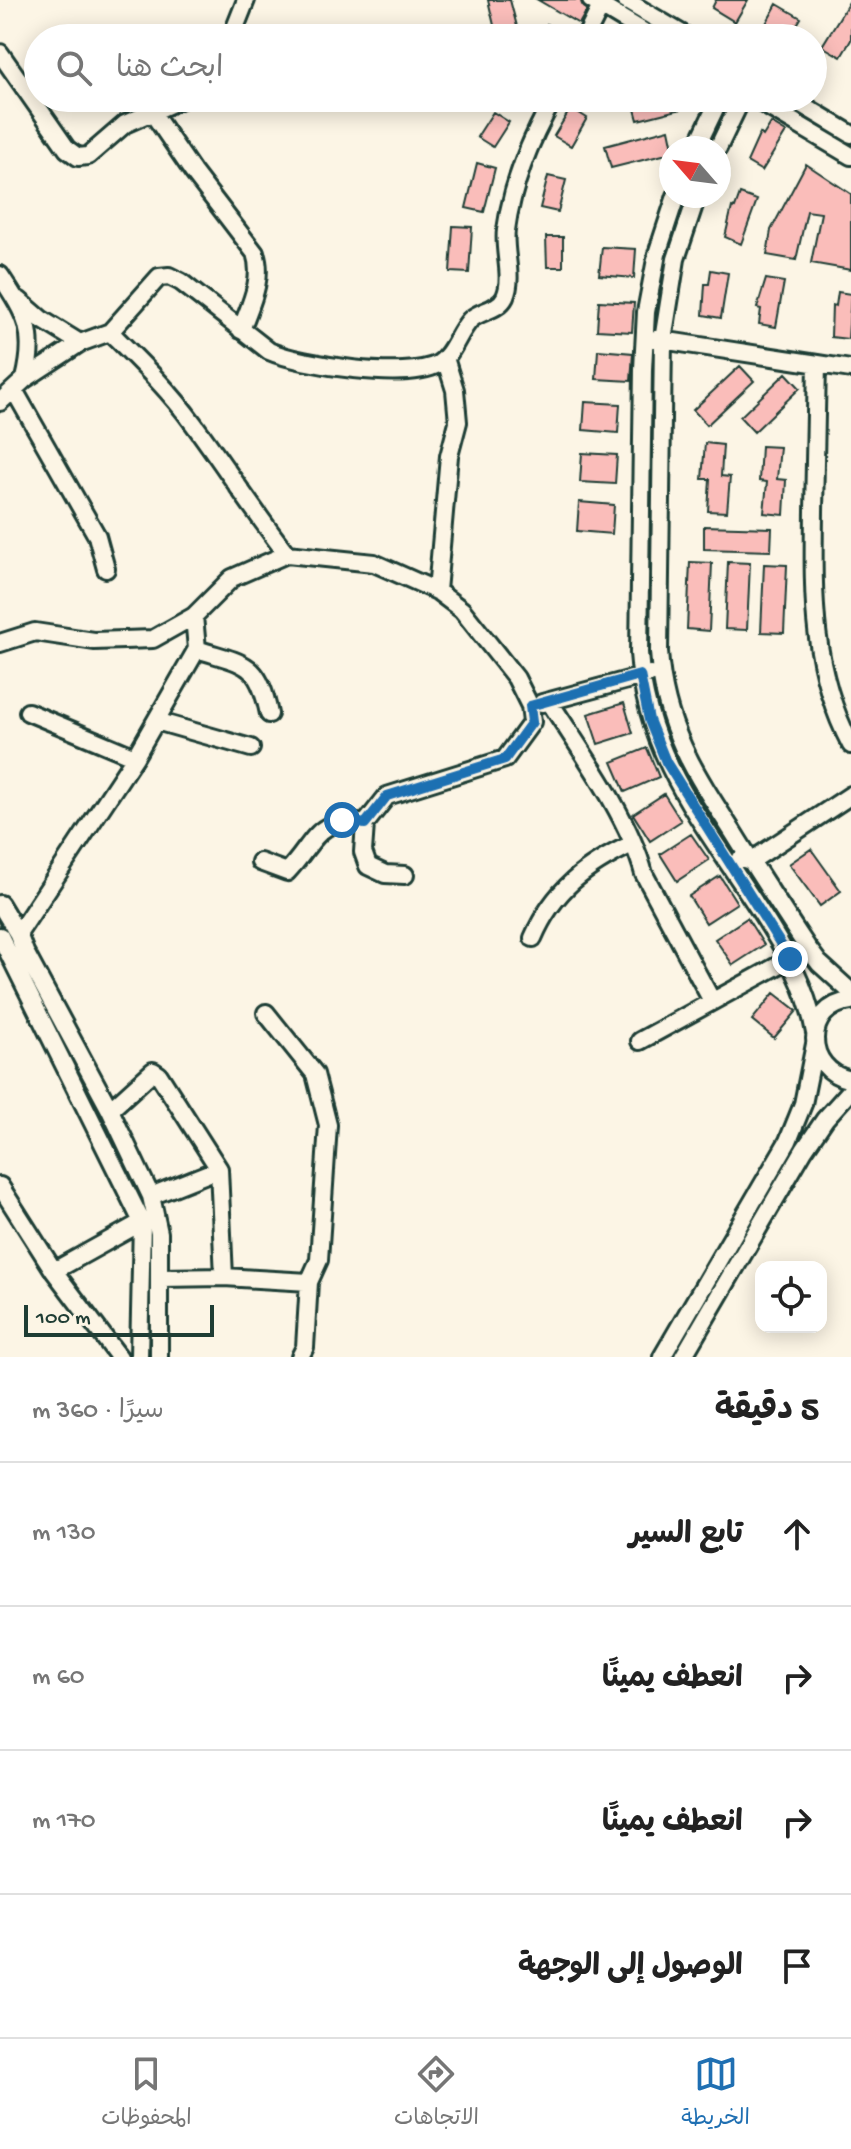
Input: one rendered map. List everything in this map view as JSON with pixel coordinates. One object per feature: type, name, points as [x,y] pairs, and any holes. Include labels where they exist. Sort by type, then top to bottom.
[{"type":"street","points":[[237,24],[246,0]]},
{"type":"street","points":[[625,0],[665,24]]},
{"type":"street","points":[[589,24],[596,3],[631,24]]},
{"type":"street","points":[[0,53],[24,87]]},
{"type":"street","points":[[41,112],[67,149],[78,157],[88,156],[125,124],[152,112],[255,253],[259,265],[257,286],[241,330]]},
{"type":"street","points":[[0,402],[80,343],[110,332],[159,277],[169,276],[269,351],[304,362],[395,372],[436,365],[445,358],[472,318],[499,305],[505,296],[508,285],[506,231],[520,172],[546,112]]},
{"type":"street","points":[[702,136],[713,112]]},
{"type":"street","points":[[724,136],[735,112]]},
{"type":"street","points":[[777,112],[851,156]]},
{"type":"street","points":[[814,112],[851,134]]},
{"type":"street","points":[[672,208],[657,254],[644,338],[640,675],[649,720],[666,762],[790,959],[806,994],[823,1065],[851,1080]]},
{"type":"street","points":[[693,208],[676,259],[663,340],[660,673],[668,714],[684,753],[751,861],[813,955],[851,992]]},
{"type":"street","points":[[0,275],[30,329],[32,353],[20,385],[97,536],[106,569]]},
{"type":"street","points":[[13,295],[41,319],[80,343]]},
{"type":"street","points":[[110,332],[152,374],[192,422],[287,554]]},
{"type":"street","points":[[644,338],[851,369]]},
{"type":"street","points":[[437,591],[449,456],[458,422],[455,390],[445,358]]},
{"type":"street","points":[[817,364],[814,613],[819,658],[831,701],[851,745]]},
{"type":"street","points":[[0,643],[35,632],[94,641],[153,639],[194,616],[232,578],[287,554],[374,563],[437,591],[462,610],[516,678],[530,706],[532,722],[505,759],[387,796],[365,824],[363,852],[368,866],[385,874],[405,875]]},
{"type":"street","points":[[18,934],[135,757],[197,649],[194,616]]},
{"type":"street","points":[[197,649],[247,665],[263,684],[269,714]]},
{"type":"street","points":[[530,706],[640,675],[660,673]]},
{"type":"street","points":[[549,701],[601,782],[644,874],[712,1001]]},
{"type":"street","points":[[28,712],[135,757]]},
{"type":"street","points":[[156,721],[251,748]]},
{"type":"street","points":[[729,863],[740,858],[751,861],[851,795]]},
{"type":"street","points":[[260,862],[287,872],[314,837],[329,826],[342,820],[365,824]]},
{"type":"street","points":[[533,938],[543,913],[581,872],[632,844]]},
{"type":"street","points":[[741,882],[751,874],[751,861]]},
{"type":"street","points":[[0,904],[110,1110],[151,1196],[158,1220],[161,1278],[159,1357]]},
{"type":"street","points":[[3,948],[142,1222],[139,1357]]},
{"type":"street","points":[[640,1041],[790,959]]},
{"type":"street","points":[[662,1357],[788,1141],[805,1094],[815,1038],[826,1013],[834,1006],[851,1001]]},
{"type":"street","points":[[266,1013],[315,1074],[328,1125],[319,1260],[309,1282],[305,1347],[300,1357]]},
{"type":"street","points":[[110,1110],[153,1071],[159,1075],[219,1169],[224,1277]]},
{"type":"street","points":[[683,1357],[809,1142],[851,1090]]},
{"type":"street","points":[[151,1196],[219,1169]]},
{"type":"street","points":[[0,1186],[54,1271],[119,1357]]},
{"type":"street","points":[[54,1271],[142,1222]]},
{"type":"street","points":[[161,1278],[224,1277],[309,1282]]},
{"type":"building","points":[[488,0],[510,0],[516,24],[494,24]]},
{"type":"building","points":[[538,0],[585,0],[591,3],[579,24]]},
{"type":"building","points":[[716,0],[748,0],[735,22],[712,8]]},
{"type":"building","points":[[851,3],[851,40],[841,57],[827,49],[827,38]]},
{"type":"building","points":[[777,4],[801,18],[797,24],[766,24]]},
{"type":"building","points":[[493,112],[509,122],[493,147],[477,137]]},
{"type":"building","points":[[569,112],[577,112],[587,118],[571,146],[554,136]]},
{"type":"building","points":[[636,112],[670,112],[638,120]]},
{"type":"building","points":[[771,123],[786,132],[762,171],[747,162],[760,133],[763,136]]},
{"type":"building","points":[[669,129],[670,136],[659,136],[659,156],[611,168],[605,146]]},
{"type":"building","points":[[477,163],[495,168],[484,212],[466,208]]},
{"type":"building","points":[[806,164],[851,194],[851,270],[811,263],[821,213],[807,211],[796,260],[767,255],[771,230]]},
{"type":"building","points":[[548,176],[566,180],[558,212],[540,208]]},
{"type":"building","points":[[740,194],[757,200],[741,244],[725,237],[732,207],[735,208]]},
{"type":"building","points":[[453,226],[472,227],[469,273],[450,272]]},
{"type":"building","points":[[546,237],[563,237],[563,267],[547,267]]},
{"type":"building","points":[[602,247],[636,249],[634,278],[599,275]]},
{"type":"building","points":[[711,270],[728,273],[721,318],[703,315],[705,284],[709,284]]},
{"type":"building","points":[[766,279],[784,282],[776,327],[759,324],[761,309],[757,308]]},
{"type":"building","points":[[838,292],[851,294],[848,339],[831,337],[832,305],[836,306]]},
{"type":"building","points":[[599,301],[634,303],[632,332],[597,330]]},
{"type":"building","points":[[598,350],[633,353],[631,381],[596,379]]},
{"type":"building","points":[[740,366],[754,381],[707,425],[693,410]]},
{"type":"building","points":[[786,373],[800,388],[754,432],[740,417]]},
{"type":"building","points":[[585,402],[620,404],[618,433],[583,430]]},
{"type":"building","points":[[705,443],[723,445],[721,476],[730,477],[727,512],[708,511],[710,479],[702,479]]},
{"type":"building","points":[[761,446],[780,447],[777,479],[786,480],[784,515],[764,513],[767,482],[759,481]]},
{"type":"building","points":[[582,453],[617,455],[615,484],[580,482]]},
{"type":"building","points":[[579,502],[614,505],[612,534],[577,531]]},
{"type":"building","points":[[704,526],[772,528],[771,551],[704,549]]},
{"type":"building","points":[[690,562],[712,563],[709,631],[687,629]]},
{"type":"building","points":[[728,562],[750,563],[747,630],[725,629]]},
{"type":"building","points":[[764,564],[787,565],[784,633],[761,632]]},
{"type":"building","points":[[624,703],[633,733],[598,744],[588,714]]},
{"type":"building","points":[[647,748],[659,777],[625,792],[612,762]]},
{"type":"building","points":[[664,794],[681,821],[650,841],[633,814]]},
{"type":"building","points":[[691,834],[709,860],[677,881],[660,854]]},
{"type":"building","points":[[811,849],[841,891],[820,906],[789,864]]},
{"type":"building","points":[[720,876],[737,903],[706,923],[689,896]]},
{"type":"building","points":[[747,918],[764,945],[733,965],[715,939]]},
{"type":"building","points":[[774,993],[797,1011],[774,1038],[752,1020]]},
{"type":"route","points":[[342,820],[365,824],[387,796],[505,759],[532,722],[530,706],[640,675],[649,720],[666,762],[790,959]]}]
